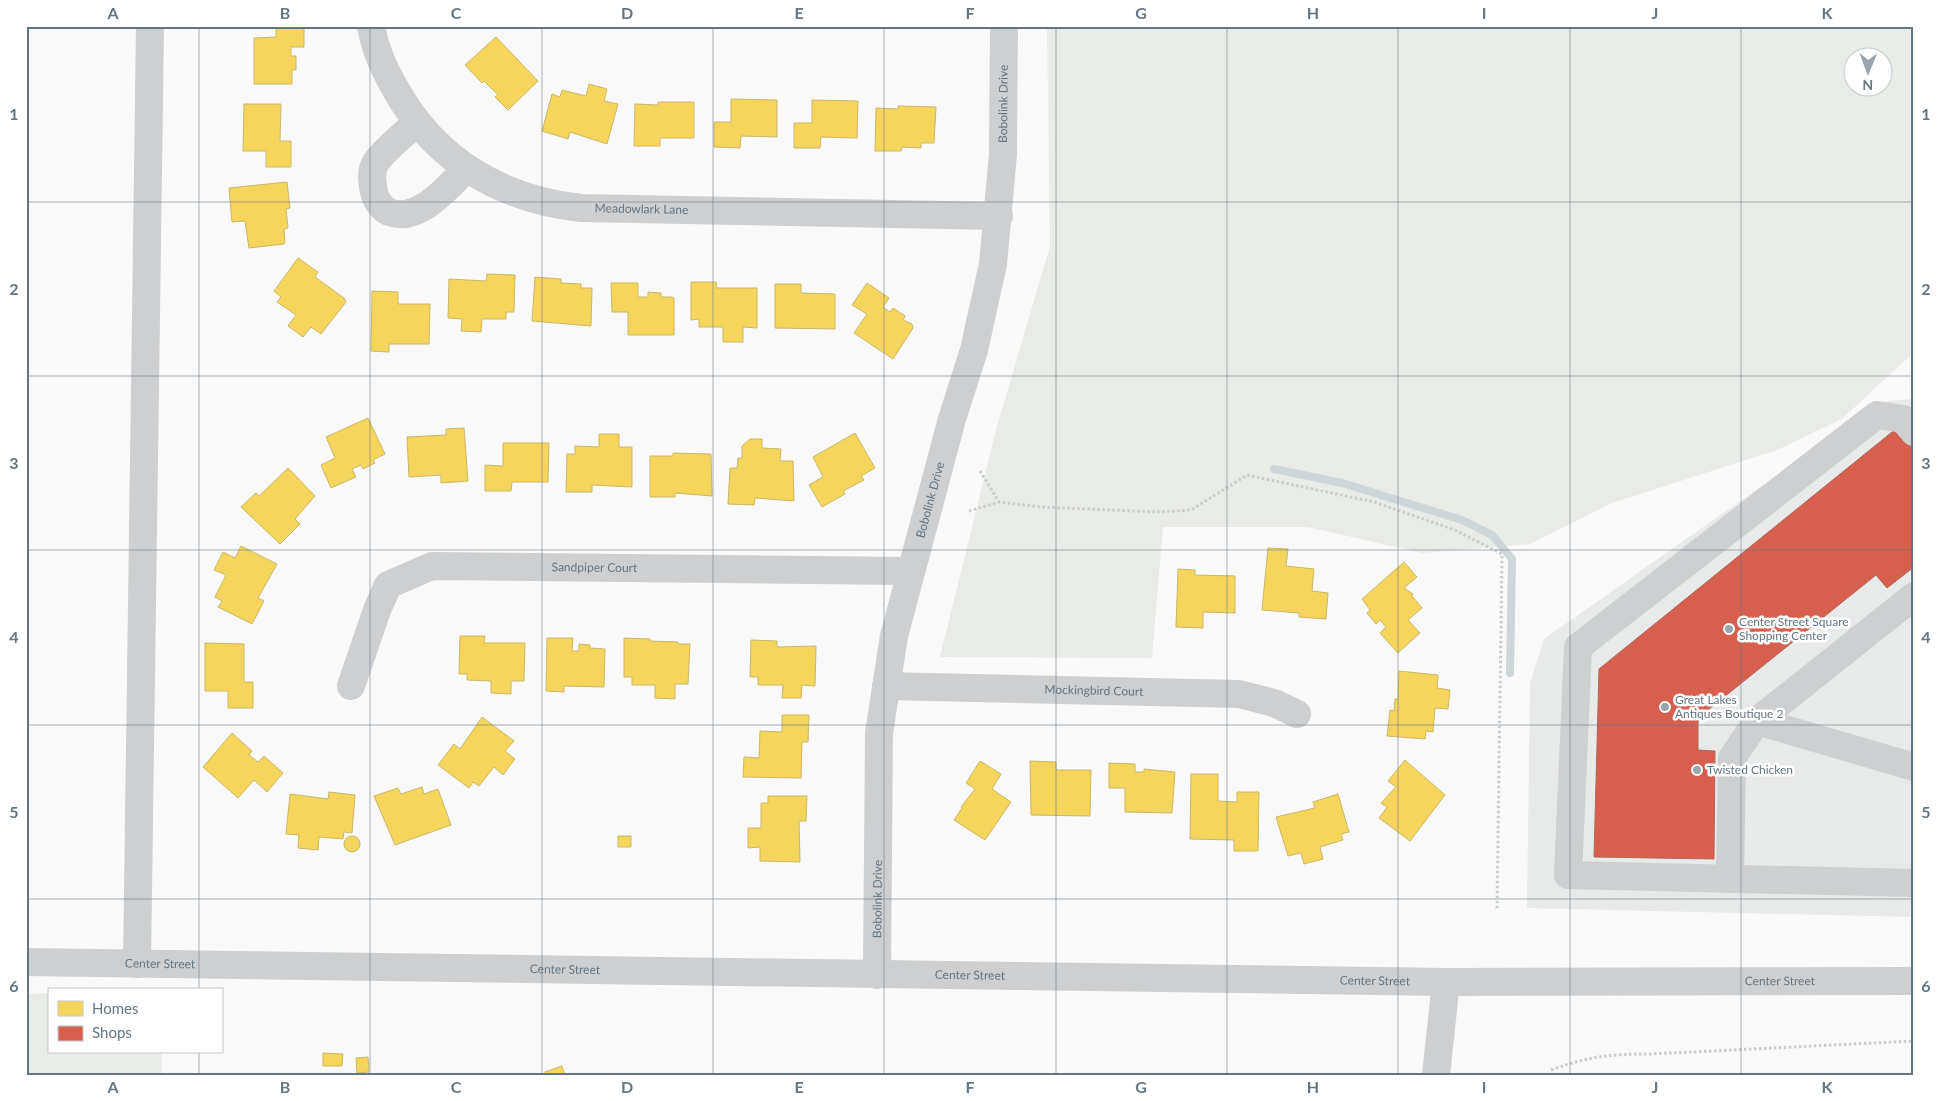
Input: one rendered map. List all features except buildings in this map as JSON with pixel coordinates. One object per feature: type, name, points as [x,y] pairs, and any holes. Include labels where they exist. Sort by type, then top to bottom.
[{"type":"street","points":[[137,964],[150,26]]},
{"type":"street","name":"Meadowlark Lane","points":[[371,26],[381,64],[409,112],[417,122],[444,152],[481,178],[515,194],[551,204],[581,208],[999,216]]},
{"type":"street","name":"Bobolink Drive","points":[[877,976],[879,733],[894,636],[952,419],[974,350],[993,264],[999,216],[1003,154],[1004,26]]},
{"type":"street","points":[[417,122],[376,162],[372,174],[374,194],[384,210],[398,216],[416,211],[439,195],[467,168]]},
{"type":"street","points":[[1914,432],[1903,419],[1877,415],[1578,647],[1568,875],[1914,883]]},
{"type":"street","name":"Sandpiper Court","points":[[351,686],[388,585],[432,566],[911,571]]},
{"type":"street","points":[[1730,879],[1732,758],[1757,721],[1914,596]]},
{"type":"street","name":"Mockingbird Court","points":[[886,686],[1239,694],[1274,702],[1297,714]]},
{"type":"street","points":[[1757,721],[1914,767]]},
{"type":"street","name":"Center Street","points":[[26,962],[877,976],[1446,982],[1914,981]]},
{"type":"street","points":[[1436,1075],[1446,982]]},
{"type":"path","points":[[980,471],[999,502]]},
{"type":"path","points":[[969,511],[999,502],[1041,507],[1158,512],[1191,510],[1246,475],[1374,502],[1455,530],[1502,554],[1497,910]]},
{"type":"path","points":[[1551,1070],[1582,1058],[1608,1054],[1651,1054],[1914,1041]]},
{"type":"shaded area","points":[[1047,26],[1914,26],[1914,352],[1842,419],[1777,450],[1612,503],[1530,544],[1422,553],[1308,527],[1163,527],[1152,658],[940,657],[996,430],[1050,246]]},
{"type":"shaded area","points":[[1911,399],[1914,402],[1914,917],[1527,908],[1530,683],[1544,639],[1881,402]]},
{"type":"shaded area","points":[[48,993],[48,1054],[161,1054],[162,1075],[26,1075],[26,994]]},
{"type":"waterway","points":[[1274,469],[1342,483],[1462,520],[1492,535],[1512,559],[1510,673]]},
{"type":"place","name":"Center Street Square Shopping Center","points":[[1729,629]]},
{"type":"place","name":"Great Lakes Antiques Boutique 2","points":[[1665,707]]},
{"type":"place","name":"Twisted Chicken","points":[[1697,770]]}]
